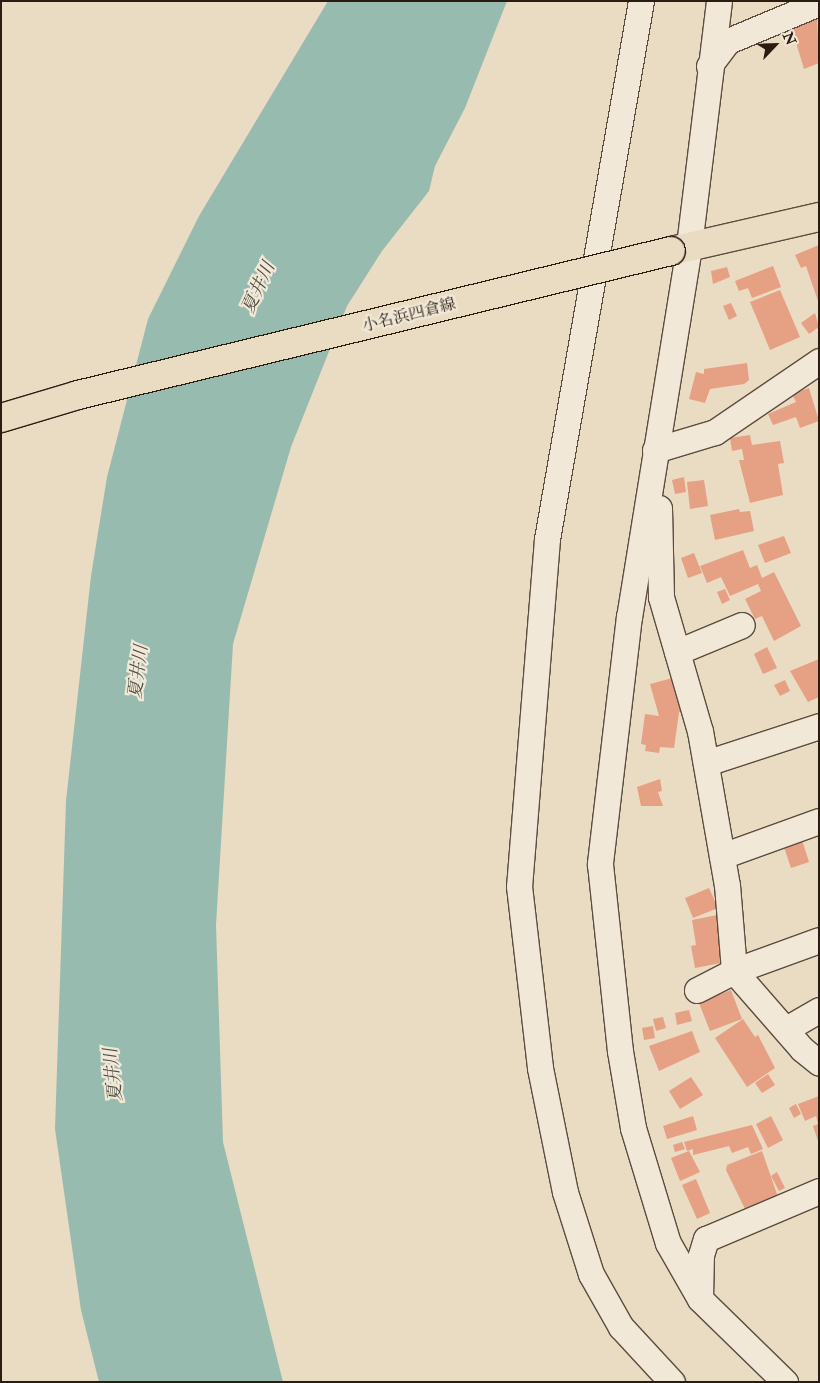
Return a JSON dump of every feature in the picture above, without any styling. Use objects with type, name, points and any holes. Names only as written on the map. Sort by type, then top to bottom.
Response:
[{"type":"main road","name":"小名浜四倉線","points":[[1,418],[78,395],[819,217]]},
{"type":"street","points":[[641,1],[547,539],[519,886],[540,1068],[565,1192],[591,1274],[621,1326],[672,1382]]},
{"type":"street","points":[[719,1],[680,249],[654,459],[629,616],[600,864],[619,1042],[634,1128],[668,1243],[700,1299],[784,1382]]},
{"type":"street","points":[[708,67],[728,41],[819,3]]},
{"type":"street","points":[[654,459],[715,432],[817,369]]},
{"type":"street","points":[[654,459],[660,482],[658,577],[706,764],[722,856],[734,970],[819,1063]]},
{"type":"street","points":[[677,652],[742,625]]},
{"type":"street","points":[[706,764],[819,726]]},
{"type":"street","points":[[722,856],[819,821]]},
{"type":"street","points":[[697,990],[734,970],[819,940]]},
{"type":"street","points":[[786,1029],[819,1010]]},
{"type":"street","points":[[700,1299],[701,1255],[706,1239],[819,1191]]},
{"type":"water","name":"夏井川","points":[[328,1],[507,1],[465,108],[435,166],[429,191],[382,251],[347,306],[291,447],[233,644],[216,925],[223,1142],[283,1382],[99,1382],[81,1310],[55,1129],[66,801],[91,576],[107,477],[148,319],[199,216]]},
{"type":"building","points":[[817,16],[819,63],[804,69],[791,26]]},
{"type":"building","points":[[819,245],[819,304],[806,266],[801,268],[795,255]]},
{"type":"building","points":[[773,266],[781,287],[752,298],[748,288],[739,291],[735,281]]},
{"type":"building","points":[[727,267],[730,277],[713,284],[711,271]]},
{"type":"building","points":[[780,290],[800,337],[770,350],[750,302]]},
{"type":"building","points":[[731,303],[737,316],[729,320],[723,306]]},
{"type":"building","points":[[815,313],[819,327],[809,334],[801,323]]},
{"type":"building","points":[[747,363],[749,380],[744,384],[710,389],[705,403],[689,399],[696,372],[704,374],[704,369]]},
{"type":"building","points":[[809,388],[819,421],[800,428],[796,417],[773,425],[768,414],[796,402],[792,394]]},
{"type":"building","points":[[750,435],[752,445],[780,441],[784,463],[778,464],[783,495],[750,503],[739,460],[744,460],[742,449],[732,451],[730,438]]},
{"type":"building","points":[[684,477],[686,492],[675,494],[672,480]]},
{"type":"building","points":[[704,480],[708,506],[690,509],[687,482]]},
{"type":"building","points":[[739,509],[740,512],[750,511],[754,531],[715,540],[710,515]]},
{"type":"building","points":[[784,536],[791,553],[765,563],[758,545]]},
{"type":"building","points":[[743,550],[750,568],[757,565],[762,578],[774,572],[801,626],[774,641],[762,616],[755,619],[745,599],[761,591],[758,584],[730,596],[721,577],[707,583],[700,566]]},
{"type":"building","points":[[694,553],[702,573],[688,578],[681,558]]},
{"type":"building","points":[[725,589],[730,600],[722,604],[717,592]]},
{"type":"building","points":[[767,647],[777,668],[763,674],[754,654]]},
{"type":"building","points":[[819,659],[819,697],[808,702],[790,671]]},
{"type":"building","points":[[680,676],[689,710],[679,712],[674,748],[660,747],[659,753],[645,751],[646,745],[641,744],[645,714],[659,716],[650,684]]},
{"type":"building","points":[[785,680],[790,691],[780,696],[774,685]]},
{"type":"building","points":[[660,779],[662,791],[658,792],[663,806],[641,806],[637,787]]},
{"type":"building","points":[[800,834],[809,862],[791,868],[782,841]]},
{"type":"building","points":[[709,888],[718,908],[693,918],[685,898]]},
{"type":"building","points":[[717,915],[726,962],[695,968],[691,946],[696,945],[692,920]]},
{"type":"building","points":[[731,990],[742,1019],[710,1031],[699,1003]]},
{"type":"building","points":[[689,1010],[692,1021],[677,1025],[675,1013]]},
{"type":"building","points":[[663,1017],[666,1028],[656,1031],[653,1019]]},
{"type":"building","points":[[743,1019],[755,1037],[758,1035],[775,1068],[747,1087],[715,1038]]},
{"type":"building","points":[[653,1026],[655,1038],[644,1040],[642,1028]]},
{"type":"building","points":[[692,1031],[700,1052],[659,1071],[649,1046]]},
{"type":"building","points":[[768,1074],[775,1085],[762,1093],[755,1083]]},
{"type":"building","points":[[691,1077],[703,1095],[680,1109],[669,1091]]},
{"type":"building","points":[[819,1096],[818,1141],[813,1126],[818,1124],[816,1116],[805,1121],[798,1104]]},
{"type":"building","points":[[796,1104],[801,1114],[794,1118],[789,1108]]},
{"type":"building","points":[[693,1116],[697,1130],[667,1139],[663,1126]]},
{"type":"building","points":[[771,1116],[783,1140],[768,1148],[756,1124]]},
{"type":"building","points":[[752,1125],[763,1149],[751,1154],[748,1147],[732,1153],[729,1146],[693,1155],[693,1149],[687,1151],[684,1142]]},
{"type":"building","points":[[682,1142],[685,1149],[675,1152],[673,1145]]},
{"type":"building","points":[[689,1151],[700,1172],[680,1181],[671,1158]]},
{"type":"building","points":[[762,1151],[778,1197],[746,1211],[726,1170],[727,1165]]},
{"type":"building","points":[[777,1172],[785,1188],[779,1191],[771,1176]]},
{"type":"building","points":[[696,1179],[710,1213],[697,1219],[682,1185]]}]
